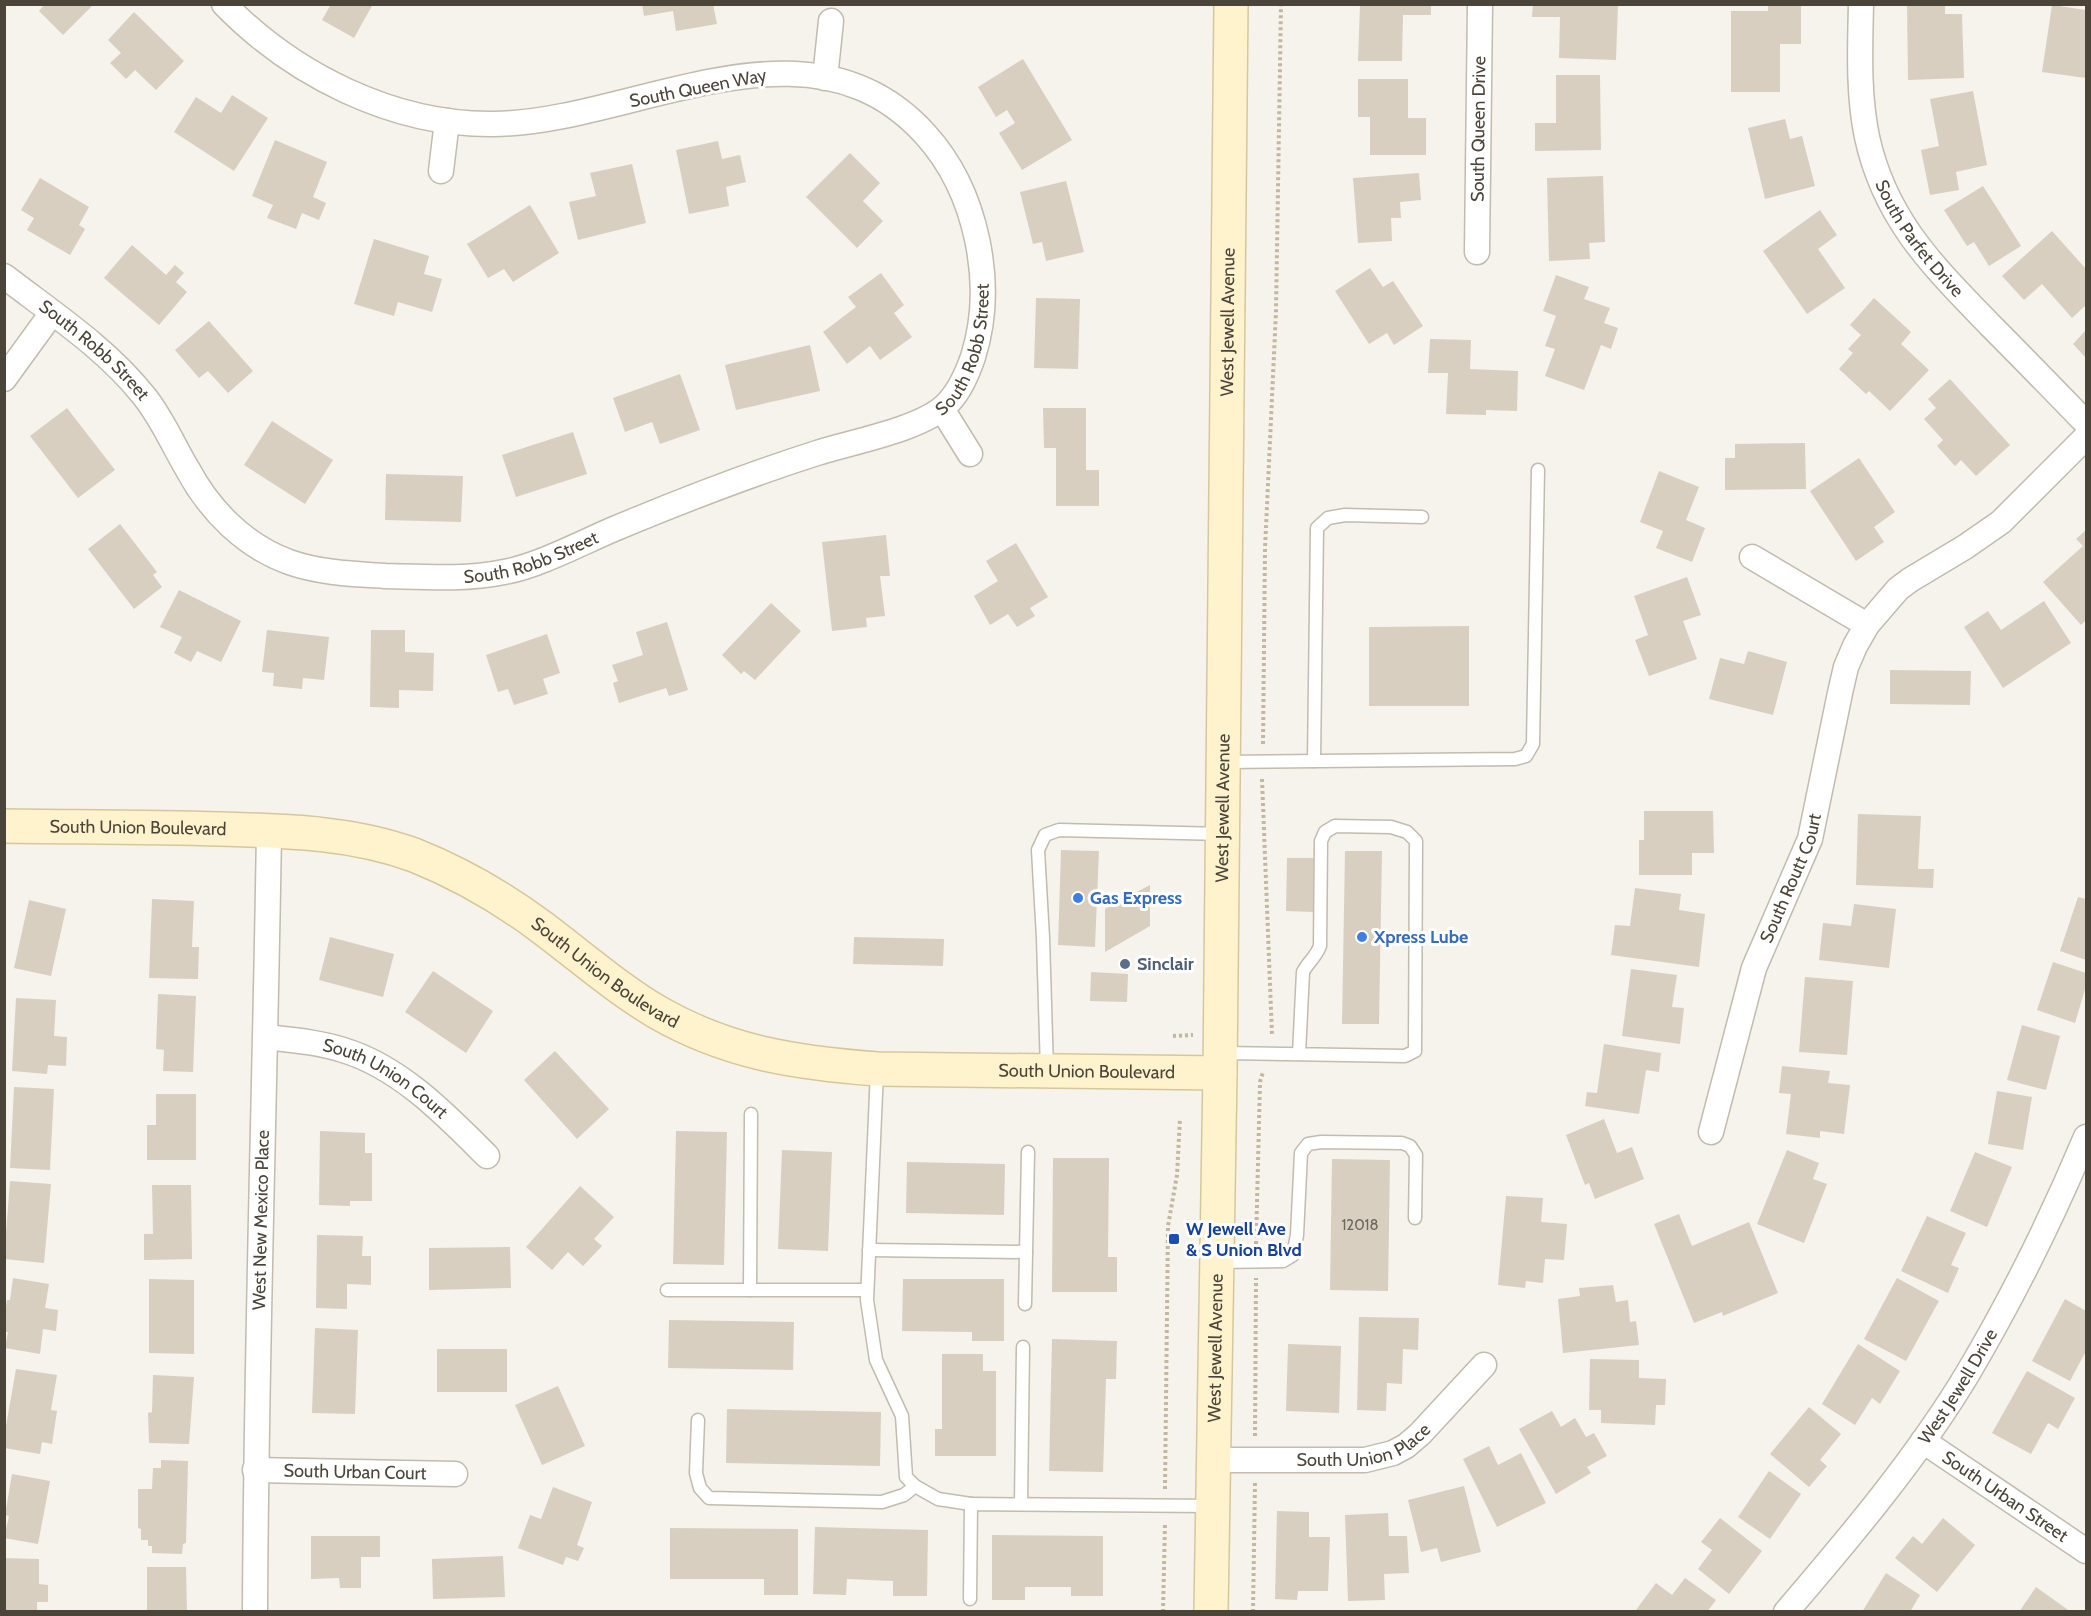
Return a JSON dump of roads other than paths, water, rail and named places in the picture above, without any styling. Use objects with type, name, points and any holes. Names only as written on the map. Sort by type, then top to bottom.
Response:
[{"type":"main road","name":"West Jewell Avenue","points":[[1211,1611],[1224,762],[1231,4]]},
{"type":"main road","name":"South Union Boulevard","points":[[4,826],[268,830],[350,837],[380,844],[449,870],[481,886],[515,908],[648,1005],[712,1038],[779,1058],[825,1065],[877,1069],[1047,1072],[1220,1063]]},
{"type":"street","name":"South Queen Way","points":[[224,4],[276,50],[319,79],[378,103],[447,121],[491,124],[527,122],[577,114],[741,75],[775,72],[825,78],[851,84],[877,96],[922,131],[939,152],[966,203]]},
{"type":"street","name":"South Queen Drive","points":[[1477,252],[1480,4]]},
{"type":"street","name":"South Parfet Drive","points":[[1861,4],[1860,79],[1867,137],[1883,188],[1897,216],[1915,244],[1941,274],[2086,423]]},
{"type":"street","points":[[825,78],[831,21]]},
{"type":"street","points":[[441,171],[447,121]]},
{"type":"street","name":"South Robb Street","points":[[4,276],[105,356],[144,396],[160,419],[190,476],[205,497],[241,536],[291,563],[347,574],[471,578],[510,572],[733,481],[896,430],[924,420],[942,409],[960,387],[967,372],[978,335],[981,311],[983,288],[980,260],[975,232],[966,203]]},
{"type":"street","points":[[4,379],[52,313]]},
{"type":"street","points":[[942,409],[970,454]]},
{"type":"street","name":"South Routt Court","points":[[1711,1132],[1754,969],[1810,839],[1846,667],[1855,646],[1867,625],[1898,589],[2001,522],[2086,437]]},
{"type":"street","points":[[1752,557],[1867,625]]},
{"type":"street","name":"West New Mexico Place","points":[[255,1611],[255,1470],[266,1038],[268,830]]},
{"type":"street","name":"South Union Court","points":[[266,1038],[325,1045],[361,1056],[402,1080],[454,1122],[487,1156]]},
{"type":"street","name":"West Jewell Drive","points":[[1786,1611],[1835,1555],[1923,1441],[1967,1374],[2062,1196],[2086,1137]]},
{"type":"street","name":"South Union Place","points":[[1213,1460],[1365,1460],[1393,1453],[1420,1434],[1484,1365]]},
{"type":"street","name":"South Urban Street","points":[[1923,1441],[2086,1551]]},
{"type":"street","name":"South Urban Court","points":[[255,1470],[455,1474]]},
{"type":"lane","points":[[1224,762],[1515,759],[1526,756],[1533,744],[1538,470]]},
{"type":"lane","points":[[1314,761],[1317,528],[1328,518],[1345,515],[1422,517]]},
{"type":"lane","points":[[1220,1063],[1299,1054],[1405,1056],[1415,1051],[1416,841],[1407,831],[1391,827],[1335,826],[1325,832],[1321,841],[1320,946],[1316,957],[1307,964],[1303,972],[1299,1054]]},
{"type":"lane","points":[[1047,1072],[1038,850],[1045,835],[1059,830],[1223,834]]},
{"type":"lane","points":[[877,1069],[867,1290],[876,1360],[902,1416],[906,1477],[915,1486],[938,1499],[971,1504],[1213,1506]]},
{"type":"lane","points":[[750,1290],[751,1114]]},
{"type":"lane","points":[[1216,1262],[1283,1261],[1293,1255],[1297,1235],[1301,1153],[1308,1144],[1321,1142],[1402,1143],[1410,1146],[1416,1155],[1415,1218]]},
{"type":"lane","points":[[1025,1305],[1028,1152]]},
{"type":"lane","points":[[868,1250],[1026,1252]]},
{"type":"lane","points":[[667,1290],[867,1290]]},
{"type":"lane","points":[[1021,1504],[1023,1347]]},
{"type":"lane","points":[[698,1420],[696,1473],[700,1488],[709,1498],[882,1502],[904,1495],[915,1486]]},
{"type":"lane","points":[[970,1599],[971,1504]]},
{"type":"place","name":"Gas Express","points":[[1078,898]]},
{"type":"place","name":"Xpress Lube","points":[[1362,937]]},
{"type":"place","name":"Sinclair","points":[[1125,964]]},
{"type":"place","name":"W Jewell Ave & S Union Blvd","points":[[1174,1239]]}]
